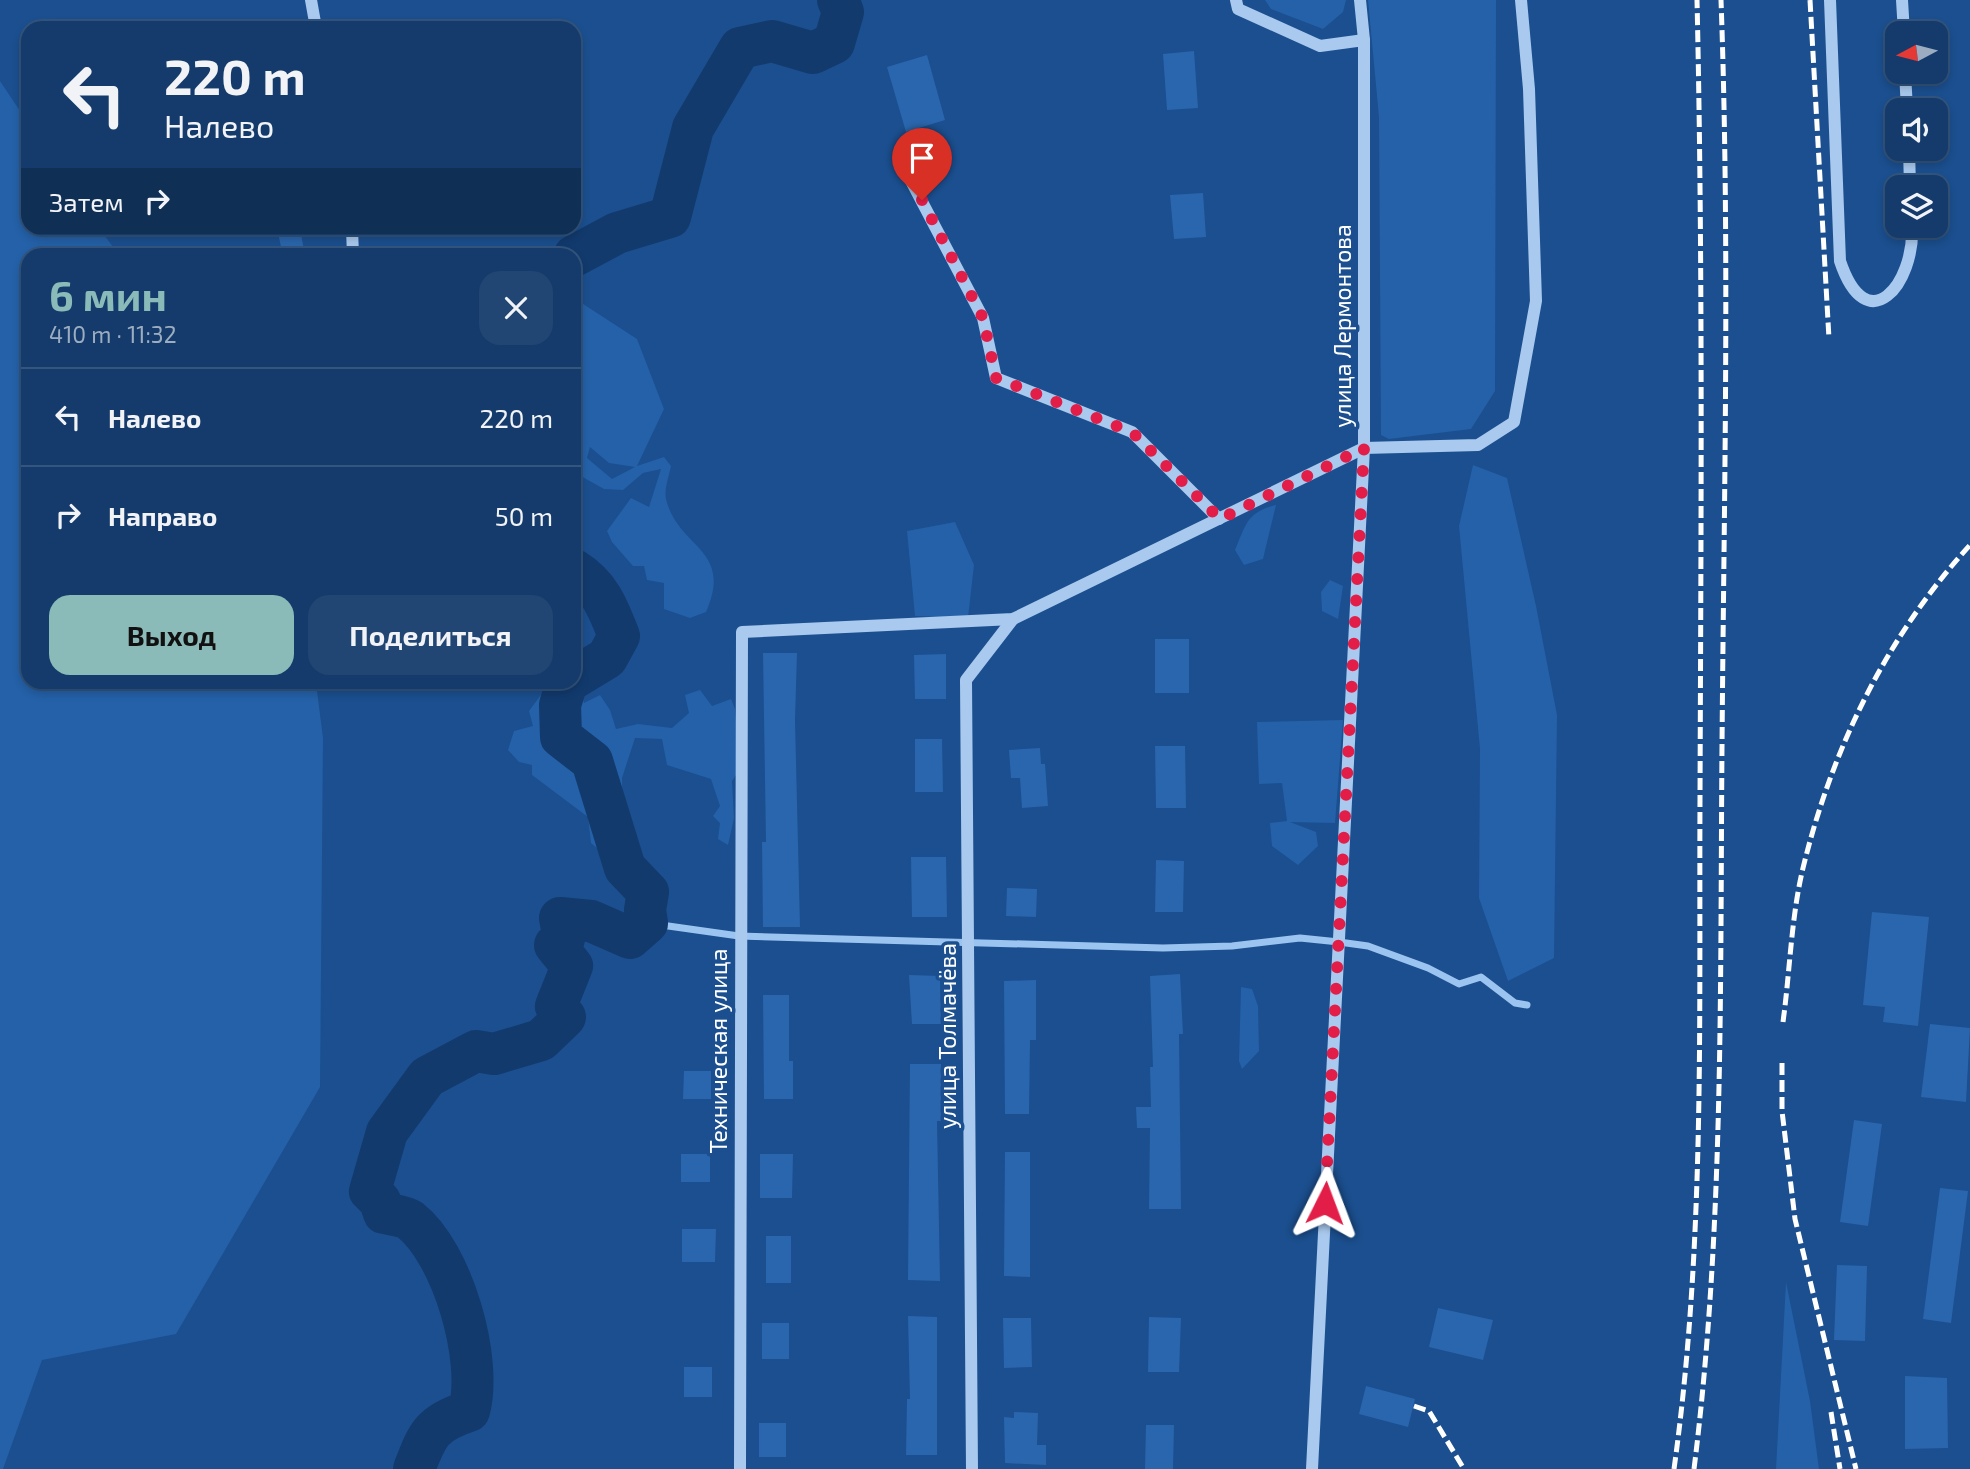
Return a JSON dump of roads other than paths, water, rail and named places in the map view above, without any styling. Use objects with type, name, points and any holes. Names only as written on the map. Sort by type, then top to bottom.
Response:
[{"type":"street","points":[[311,0],[315,21]]},
{"type":"street","points":[[1236,0],[1238,9],[1320,46],[1364,40]]},
{"type":"street","name":"улица Лермонтова","points":[[1312,1469],[1364,448],[1364,40],[1360,0]]},
{"type":"street","points":[[1013,619],[1364,448],[1478,444],[1514,422],[1536,301],[1529,89],[1521,0]]},
{"type":"street","points":[[1830,0],[1840,261],[1847,283],[1861,297],[1878,300],[1888,296],[1902,280],[1911,258],[1912,238]]},
{"type":"street","points":[[1902,0],[1903,21]]},
{"type":"street","points":[[909,177],[983,318],[996,378],[1132,432],[1220,519]]},
{"type":"street","name":"Техническая улица","points":[[740,1469],[742,632],[1013,619]]},
{"type":"street","name":"улица Толмачёва","points":[[972,1469],[966,681],[1013,619]]},
{"type":"waterway","points":[[581,252],[617,233],[670,217],[693,128],[740,48],[772,41],[813,53],[834,43],[843,12],[838,0]]},
{"type":"waterway","points":[[581,575],[597,591],[607,607],[619,636],[607,658],[581,674]]},
{"type":"waterway","points":[[414,1469],[433,1431],[446,1420],[469,1411],[472,1364],[461,1309],[439,1257],[410,1220],[384,1213],[380,1201],[370,1191],[387,1132],[427,1077],[476,1051],[494,1054],[541,1040],[565,1017],[556,1006],[572,966],[555,945],[564,939],[560,918],[591,921],[630,938],[647,923],[645,910],[648,892],[625,868],[592,761],[561,737],[560,705],[565,689]]},
{"type":"waterway","points":[[647,923],[739,936],[1163,948],[1232,946],[1300,938],[1368,946],[1428,968],[1459,984],[1481,977],[1515,1003],[1527,1005]]},
{"type":"railway","points":[[1674,1469],[1691,1302],[1698,1134],[1701,399],[1697,0]]},
{"type":"railway","points":[[1694,1469],[1711,1289],[1720,1017],[1726,280],[1721,0]]},
{"type":"railway","points":[[1810,0],[1829,339]]},
{"type":"railway","points":[[1783,1022],[1793,925],[1803,868],[1815,824],[1846,738],[1888,656],[1940,580],[1970,545]]},
{"type":"railway","points":[[1782,1063],[1782,1111],[1795,1219],[1856,1469]]},
{"type":"railway","points":[[1414,1406],[1429,1411],[1464,1469]]},
{"type":"railway","points":[[1831,1412],[1840,1469]]}]
